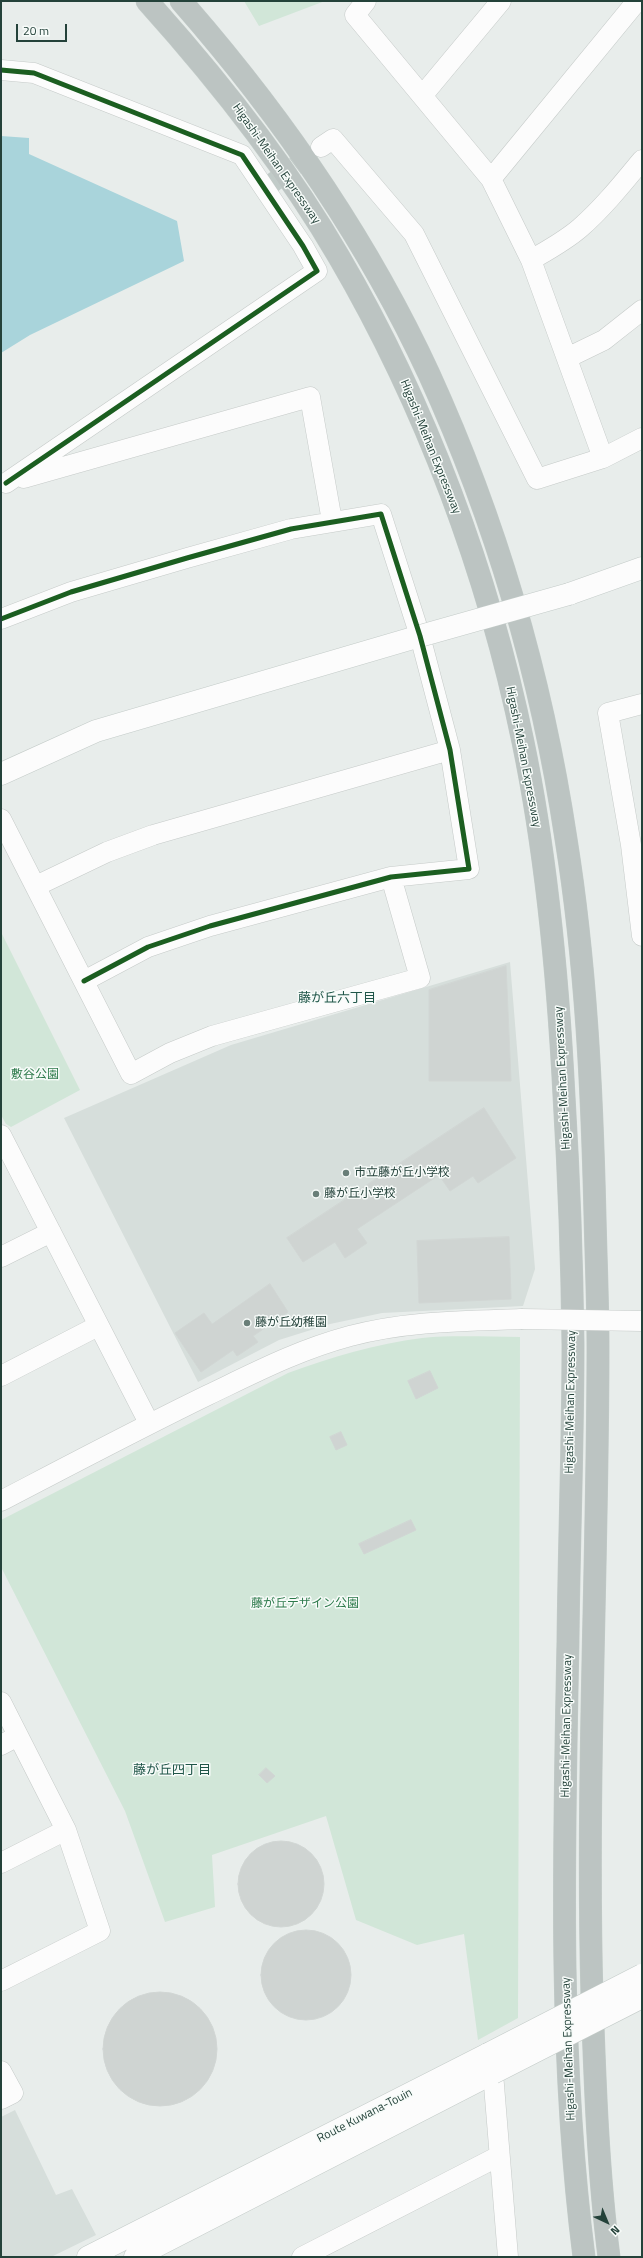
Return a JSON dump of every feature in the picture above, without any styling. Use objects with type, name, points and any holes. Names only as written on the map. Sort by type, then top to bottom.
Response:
[{"type":"highway","name":"Higashi-Meihan Expressway","points":[[147,1],[205,66],[242,114],[295,189],[338,256],[374,321],[435,452],[471,550],[501,652],[523,743],[540,842],[554,953],[568,1160],[573,1345],[564,1903],[569,2087],[584,2257]]},
{"type":"highway","name":"Higashi-Meihan Expressway","points":[[181,1],[262,98],[321,181],[360,244],[428,371],[459,444],[494,540],[525,644],[549,745],[567,839],[580,949],[589,1049],[594,1169],[598,1343],[590,1898],[595,2083],[609,2257]]},
{"type":"main road","points":[[1,774],[96,731],[569,594],[642,568]]},
{"type":"main road","name":"Route Kuwana-Touin","points":[[134,2257],[491,2063],[642,1974]]},
{"type":"main road","name":"Route Kuwana-Touin","points":[[88,2257],[491,2063],[641,1997]]},
{"type":"street","points":[[366,1],[355,15],[491,178],[531,260],[603,458]]},
{"type":"street","points":[[422,96],[501,1]]},
{"type":"street","points":[[491,178],[637,1]]},
{"type":"street","points":[[1,70],[34,73],[242,156],[268,186],[317,271],[4,484]]},
{"type":"street","points":[[321,147],[333,139],[414,234],[536,479],[603,458],[642,438]]},
{"type":"street","points":[[531,260],[561,243],[580,228],[600,209],[642,160]]},
{"type":"street","points":[[567,358],[604,340],[642,310]]},
{"type":"street","points":[[4,484],[310,397],[332,521]]},
{"type":"street","points":[[1,619],[71,592],[276,533],[332,521],[381,514],[420,636],[450,750],[469,869],[390,877],[210,926],[148,947],[84,981]]},
{"type":"street","points":[[642,704],[608,713],[637,841],[642,936]]},
{"type":"street","points":[[36,886],[107,852],[153,835],[450,750]]},
{"type":"street","points":[[1,819],[131,1074],[170,1053],[212,1036],[420,978],[390,877]]},
{"type":"street","points":[[2,1138],[149,1423]]},
{"type":"street","points":[[1,1257],[51,1232]]},
{"type":"street","points":[[1,1501],[149,1423],[288,1356],[351,1336],[435,1322],[521,1320],[642,1321]]},
{"type":"street","points":[[1,1376],[98,1326]]},
{"type":"street","points":[[1,1702],[66,1830],[100,1931],[1,1981]]},
{"type":"street","points":[[1,1745],[18,1736]]},
{"type":"street","points":[[1,1863],[66,1830]]},
{"type":"street","points":[[491,2063],[508,2257]]},
{"type":"street","points":[[1,2071],[12,2094],[1,2099]]},
{"type":"street","points":[[302,2257],[499,2156]]},
{"type":"shaded area","name":"藤が丘小学校","points":[[510,962],[535,1269],[523,1306],[382,1313],[330,1324],[279,1340],[198,1382],[64,1118],[231,1045]]},
{"type":"shaded area","points":[[15,2110],[56,2195],[72,2189],[96,2235],[51,2257],[1,2257],[1,2117]]},
{"type":"green space","points":[[244,1],[325,1],[259,26]]},
{"type":"green space","name":"敷谷公園","points":[[1,932],[80,1090],[11,1127],[6,1124],[1,1115]]},
{"type":"green space","name":"藤が丘デザイン公園","points":[[459,1336],[520,1337],[518,2018],[478,2040],[464,1934],[417,1945],[356,1920],[326,1816],[212,1855],[215,1907],[165,1922],[125,1811],[1,1567],[1,1520],[288,1373],[304,1367],[371,1347],[422,1338]]},
{"type":"water","points":[[1,136],[29,138],[29,154],[177,221],[184,261],[30,335],[1,353]]},
{"type":"building","points":[[506,966],[511,1081],[429,1081],[429,990]]},
{"type":"building","points":[[484,1108],[516,1158],[478,1183],[473,1176],[450,1191],[439,1175],[357,1229],[367,1243],[345,1258],[335,1242],[303,1262],[287,1238]]},
{"type":"building","points":[[509,1237],[511,1299],[419,1303],[417,1241]]},
{"type":"building","points":[[270,1284],[288,1312],[253,1336],[258,1342],[237,1356],[233,1350],[201,1372],[175,1333],[204,1313],[212,1324]]},
{"type":"building","points":[[430,1371],[438,1388],[416,1399],[408,1381]]},
{"type":"building","points":[[341,1432],[347,1445],[336,1450],[330,1437]]},
{"type":"building","points":[[411,1520],[416,1530],[364,1554],[359,1544]]},
{"type":"building","points":[[266,1768],[275,1776],[267,1783],[259,1775]]},
{"type":"building","points":[[281,1841],[297,1844],[305,1848],[317,1860],[321,1868],[324,1884],[321,1900],[317,1908],[305,1920],[297,1924],[281,1927],[265,1924],[257,1920],[245,1908],[241,1900],[238,1884],[241,1868],[245,1860],[257,1848],[265,1844]]},
{"type":"building","points":[[306,1930],[323,1934],[338,1943],[347,1958],[351,1975],[347,1992],[338,2007],[323,2016],[306,2020],[289,2016],[274,2007],[265,1992],[261,1975],[265,1958],[274,1943],[289,1934]]},
{"type":"building","points":[[160,1992],[182,1996],[200,2009],[213,2027],[217,2049],[213,2071],[200,2089],[182,2102],[160,2106],[138,2102],[120,2089],[107,2071],[103,2049],[107,2027],[120,2009],[138,1996]]},
{"type":"tunnel","points":[[271,184],[318,149]]},
{"type":"cycle path","points":[[1,70],[34,73],[242,155],[303,246],[317,271],[6,483]]},
{"type":"cycle path","points":[[1,619],[71,592],[291,529],[381,514],[420,636],[450,750],[469,869],[391,877],[210,926],[148,947],[84,981]]},
{"type":"place","name":"市立藤が丘小学校","points":[[346,1173]]},
{"type":"place","name":"藤が丘小学校","points":[[316,1194]]},
{"type":"place","name":"藤が丘幼稚園","points":[[247,1323]]},
{"type":"district","name":"藤が丘六丁目","points":[[337,999]]},
{"type":"district","name":"藤が丘四丁目","points":[[172,1771]]}]
